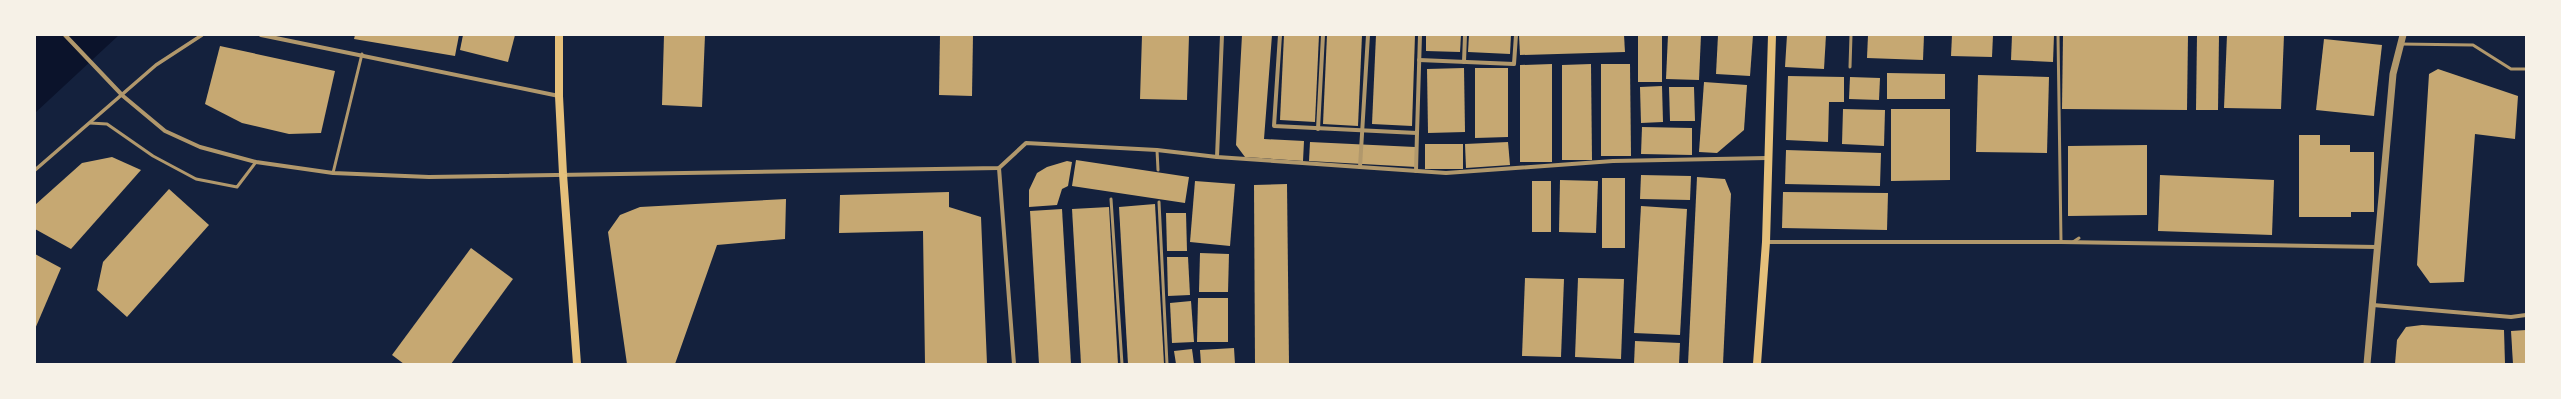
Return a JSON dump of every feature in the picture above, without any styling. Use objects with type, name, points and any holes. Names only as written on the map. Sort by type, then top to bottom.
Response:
[{"type":"main road","points":[[559,35],[559,96],[563,174],[577,364]]},
{"type":"main road","points":[[1756,364],[1766,242],[1767,158],[1772,35]]},
{"type":"street","points":[[65,35],[131,103],[165,131],[181,139],[216,152],[256,162],[333,172],[429,177],[999,168],[1026,143],[1157,150],[1217,157],[1446,173],[1613,161],[1767,158]]},
{"type":"street","points":[[35,170],[156,65],[202,35]]},
{"type":"street","points":[[261,35],[362,54],[559,96]]},
{"type":"street","points":[[1217,157],[1222,35]]},
{"type":"street","points":[[1280,35],[1274,126],[1417,133]]},
{"type":"street","points":[[1318,129],[1323,35]]},
{"type":"street","points":[[1360,167],[1364,131],[1368,35]]},
{"type":"street","points":[[1416,171],[1420,35]]},
{"type":"street","points":[[1464,62],[1465,35]]},
{"type":"street","points":[[1419,60],[1514,64],[1516,35]]},
{"type":"street","points":[[2367,364],[2374,306],[2377,247],[2393,74],[2402,35]]},
{"type":"street","points":[[999,168],[1014,364]]},
{"type":"street","points":[[1766,242],[2073,242],[2377,247]]},
{"type":"street","points":[[2374,306],[2511,316],[2526,315]]},
{"type":"lane","points":[[1850,67],[1851,35]]},
{"type":"lane","points":[[2058,35],[2061,242]]},
{"type":"lane","points":[[2400,44],[2473,45],[2511,69],[2526,69]]},
{"type":"lane","points":[[333,172],[362,54]]},
{"type":"lane","points":[[90,123],[107,124],[153,156],[196,179],[237,187],[256,162]]},
{"type":"lane","points":[[1157,150],[1158,170]]},
{"type":"lane","points":[[1111,199],[1122,364]]},
{"type":"lane","points":[[1159,202],[1167,364]]},
{"type":"lane","points":[[2073,242],[2079,238]]},
{"type":"lane","points":[[2139,239],[2144,243]]},
{"type":"water","points":[[35,35],[119,35],[35,113]]},
{"type":"building","points":[[355,35],[459,35],[455,56],[354,39]]},
{"type":"building","points":[[463,35],[515,35],[508,62],[460,50]]},
{"type":"building","points":[[664,35],[705,35],[702,107],[662,105]]},
{"type":"building","points":[[940,35],[973,35],[972,96],[939,95]]},
{"type":"building","points":[[1142,35],[1189,35],[1187,100],[1140,99]]},
{"type":"building","points":[[1242,35],[1272,35],[1264,139],[1304,141],[1303,161],[1245,157],[1236,145]]},
{"type":"building","points":[[1284,35],[1319,35],[1315,122],[1280,120]]},
{"type":"building","points":[[1327,35],[1362,35],[1358,126],[1323,124]]},
{"type":"building","points":[[1376,35],[1415,35],[1412,126],[1372,124]]},
{"type":"building","points":[[1426,35],[1461,35],[1460,52],[1426,51]]},
{"type":"building","points":[[1469,35],[1511,35],[1510,54],[1468,52]]},
{"type":"building","points":[[1519,35],[1624,35],[1625,52],[1520,55]]},
{"type":"building","points":[[1638,35],[1662,35],[1662,82],[1638,82]]},
{"type":"building","points":[[1668,35],[1701,35],[1699,80],[1666,79]]},
{"type":"building","points":[[1718,35],[1753,35],[1750,76],[1716,74]]},
{"type":"building","points":[[1787,35],[1826,35],[1824,69],[1785,67]]},
{"type":"building","points":[[1868,35],[1924,35],[1923,60],[1867,58]]},
{"type":"building","points":[[1952,35],[1993,35],[1992,57],[1951,56]]},
{"type":"building","points":[[2012,35],[2054,35],[2053,62],[2011,60]]},
{"type":"building","points":[[2063,35],[2188,35],[2187,110],[2062,109]]},
{"type":"building","points":[[2197,35],[2219,35],[2218,110],[2196,110]]},
{"type":"building","points":[[2227,35],[2284,35],[2281,109],[2224,108]]},
{"type":"building","points":[[2324,39],[2382,45],[2374,116],[2316,110]]},
{"type":"building","points":[[220,46],[335,71],[321,133],[289,134],[242,123],[205,104]]},
{"type":"building","points":[[1552,64],[1552,162],[1520,162],[1520,65]]},
{"type":"building","points":[[1591,64],[1592,160],[1562,160],[1562,65]]},
{"type":"building","points":[[1601,64],[1630,64],[1631,156],[1601,156]]},
{"type":"building","points":[[1464,68],[1465,132],[1428,133],[1427,69]]},
{"type":"building","points":[[1475,68],[1508,68],[1508,137],[1475,138]]},
{"type":"building","points":[[2438,69],[2518,96],[2515,139],[2475,134],[2464,282],[2430,283],[2417,265],[2429,74]]},
{"type":"building","points":[[1887,73],[1945,74],[1945,99],[1887,99]]},
{"type":"building","points":[[1978,75],[2049,77],[2047,153],[1976,152]]},
{"type":"building","points":[[1788,76],[1844,77],[1844,102],[1829,102],[1828,142],[1786,140]]},
{"type":"building","points":[[1850,77],[1880,78],[1879,100],[1849,99]]},
{"type":"building","points":[[1704,82],[1747,85],[1744,130],[1717,153],[1699,152]]},
{"type":"building","points":[[1662,86],[1663,122],[1641,123],[1640,87]]},
{"type":"building","points":[[1669,87],[1694,87],[1695,121],[1670,121]]},
{"type":"building","points":[[1843,109],[1885,110],[1884,146],[1842,144]]},
{"type":"building","points":[[1891,109],[1950,109],[1950,180],[1891,181]]},
{"type":"building","points":[[1642,127],[1692,128],[1692,155],[1641,154]]},
{"type":"building","points":[[2299,135],[2320,135],[2320,145],[2350,145],[2350,152],[2374,152],[2374,212],[2351,212],[2351,217],[2299,217]]},
{"type":"building","points":[[1310,142],[1415,147],[1416,167],[1309,161]]},
{"type":"building","points":[[1508,142],[1510,165],[1466,168],[1465,144]]},
{"type":"building","points":[[1425,144],[1463,144],[1463,169],[1425,169]]},
{"type":"building","points":[[2147,145],[2147,215],[2068,216],[2068,146]]},
{"type":"building","points":[[1786,150],[1881,153],[1880,186],[1785,184]]},
{"type":"building","points":[[112,157],[141,170],[71,249],[35,229],[35,205],[82,163]]},
{"type":"building","points":[[1076,160],[1189,177],[1185,203],[1072,186]]},
{"type":"building","points":[[1067,161],[1072,162],[1068,186],[1062,189],[1057,205],[1029,207],[1029,190],[1037,173],[1047,167]]},
{"type":"building","points":[[1641,175],[1691,176],[1690,200],[1640,199]]},
{"type":"building","points":[[2160,175],[2274,180],[2272,235],[2158,231]]},
{"type":"building","points":[[1697,177],[1725,179],[1731,194],[1723,364],[1688,364]]},
{"type":"building","points":[[1602,178],[1625,178],[1625,248],[1602,248]]},
{"type":"building","points":[[1560,180],[1598,181],[1596,233],[1559,232]]},
{"type":"building","points":[[1195,181],[1235,184],[1230,246],[1190,242]]},
{"type":"building","points":[[1532,181],[1551,181],[1551,232],[1532,232]]},
{"type":"building","points":[[1287,184],[1289,364],[1255,364],[1254,185]]},
{"type":"building","points":[[169,189],[209,225],[127,317],[97,290],[103,262]]},
{"type":"building","points":[[949,192],[949,207],[981,217],[987,364],[925,364],[923,231],[839,233],[840,195]]},
{"type":"building","points":[[1783,192],[1888,193],[1887,230],[1782,228]]},
{"type":"building","points":[[786,199],[785,239],[717,245],[675,364],[627,364],[608,232],[620,215],[640,207]]},
{"type":"building","points":[[1155,204],[1164,364],[1128,364],[1119,207]]},
{"type":"building","points":[[1641,206],[1687,209],[1680,335],[1634,333]]},
{"type":"building","points":[[1109,207],[1118,364],[1081,364],[1072,209]]},
{"type":"building","points":[[1062,209],[1071,364],[1039,364],[1030,211]]},
{"type":"building","points":[[1166,213],[1186,213],[1187,251],[1167,251]]},
{"type":"building","points":[[471,248],[513,279],[451,364],[404,364],[392,355]]},
{"type":"building","points":[[1200,253],[1229,254],[1228,292],[1199,292]]},
{"type":"building","points":[[35,254],[61,268],[35,329]]},
{"type":"building","points":[[1167,257],[1188,257],[1190,295],[1168,296]]},
{"type":"building","points":[[1525,278],[1564,279],[1561,357],[1522,356]]},
{"type":"building","points":[[1578,278],[1624,279],[1621,359],[1575,357]]},
{"type":"building","points":[[1198,298],[1228,298],[1228,342],[1197,342]]},
{"type":"building","points":[[1191,301],[1194,342],[1172,343],[1170,303]]},
{"type":"building","points":[[2422,325],[2504,330],[2505,364],[2395,364],[2397,340],[2406,327]]},
{"type":"building","points":[[2526,330],[2526,364],[2513,364],[2511,331]]},
{"type":"building","points":[[1635,341],[1680,343],[1679,364],[1634,364]]},
{"type":"building","points":[[1234,348],[1235,364],[1201,364],[1200,350]]},
{"type":"building","points":[[1192,349],[1194,364],[1176,364],[1174,351]]}]
